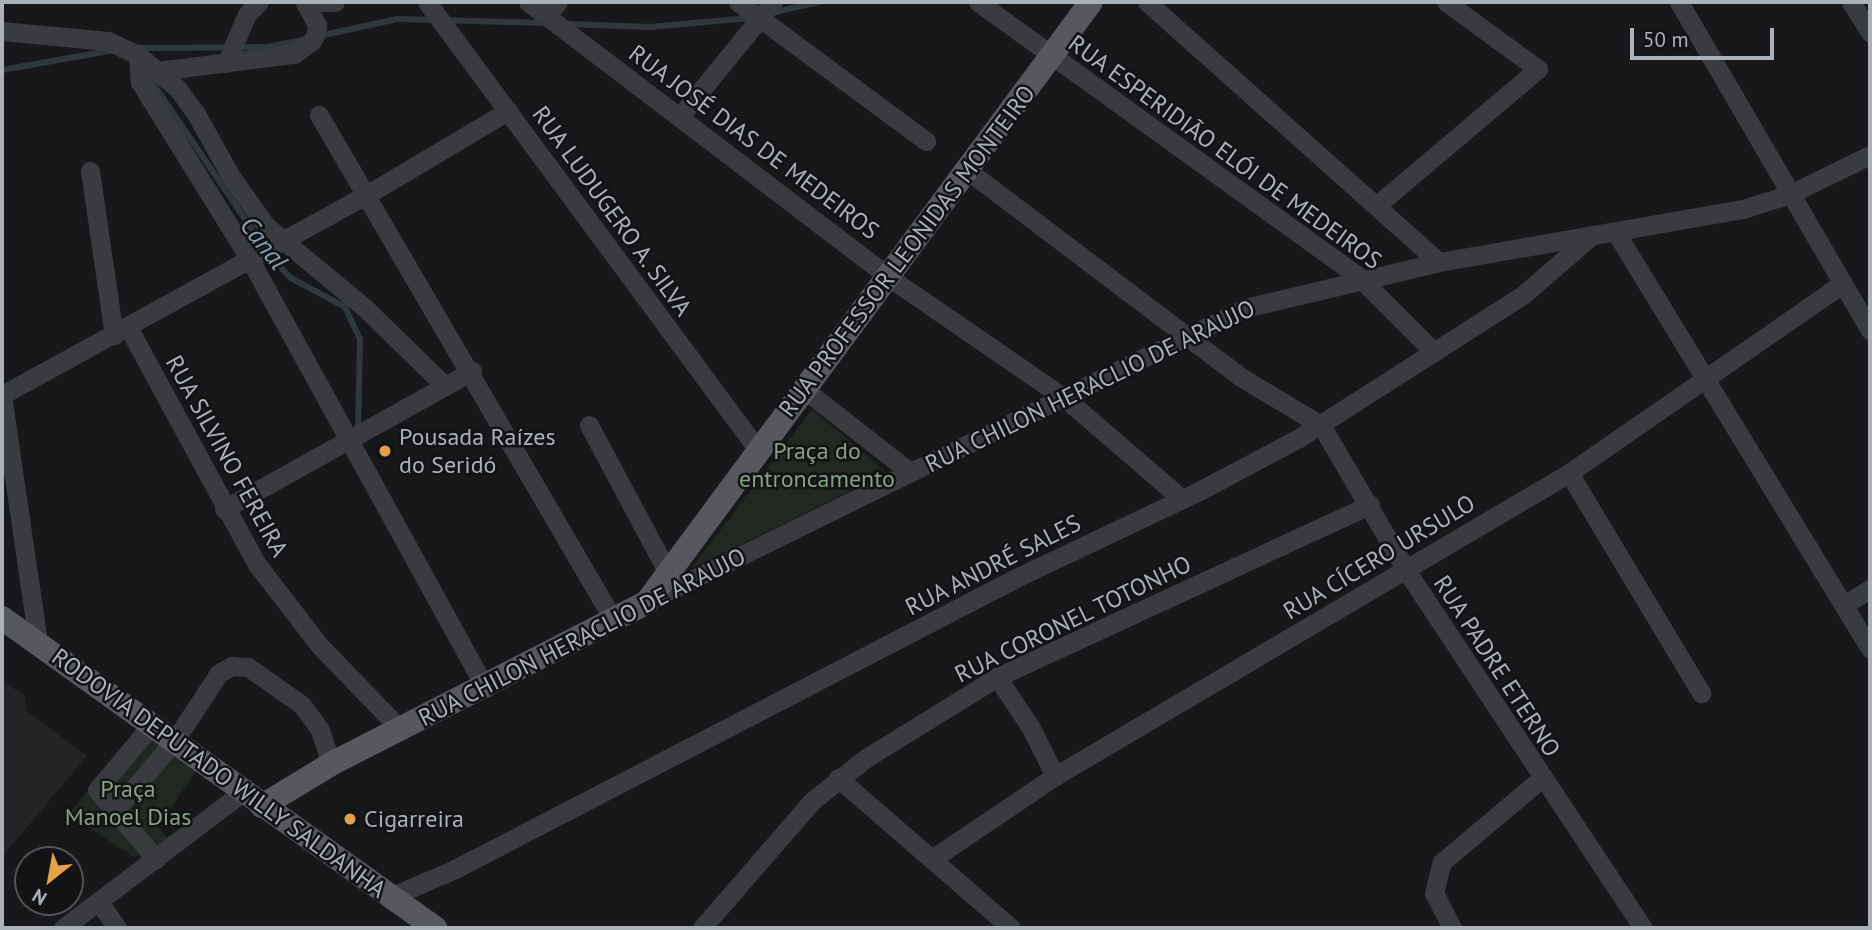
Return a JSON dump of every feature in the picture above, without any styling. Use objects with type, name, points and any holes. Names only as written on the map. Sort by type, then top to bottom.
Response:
[{"type":"main road","name":"RUA PROFESSOR LEONIDAS MONTEIRO","points":[[647,602],[758,450],[890,278],[1091,2]]},
{"type":"main road","name":"RUA CHILON HERACLIO DE ARAUJO","points":[[252,799],[401,730],[647,602]]},
{"type":"main road","name":"RODOVIA DEPUTADO WILLY SALDANHA","points":[[2,618],[153,723],[252,799],[435,928]]},
{"type":"street","points":[[226,63],[242,23],[258,2]]},
{"type":"street","points":[[158,71],[294,54],[312,41],[316,33],[317,25],[305,2],[335,2]]},
{"type":"street","name":"RUA LUDUGERO A. SILVA","points":[[426,2],[758,450]]},
{"type":"street","name":"RUA JOSÉ DIAS DE MEDEIROS","points":[[528,2],[552,9],[680,116],[890,278],[1066,399],[1182,499]]},
{"type":"street","points":[[738,2],[926,141]]},
{"type":"street","points":[[680,116],[773,2]]},
{"type":"street","name":"RUA ESPERIDIÃO ELÓI DE MEDEIROS","points":[[978,2],[1360,278],[1434,352]]},
{"type":"street","points":[[1147,2],[1439,262]]},
{"type":"street","points":[[1377,205],[1538,69],[1446,2]]},
{"type":"street","points":[[1679,2],[1870,330]]},
{"type":"street","points":[[1851,2],[1870,33]]},
{"type":"street","points":[[2,30],[108,41],[138,55],[158,71],[195,112],[249,205],[280,241],[364,307],[444,385]]},
{"type":"street","points":[[138,55],[140,82],[249,258],[485,688]]},
{"type":"street","points":[[38,642],[2,395],[368,194],[508,111]]},
{"type":"street","points":[[319,115],[472,371],[614,621]]},
{"type":"street","points":[[1870,156],[1790,194],[1688,221],[1615,231],[1870,648]]},
{"type":"street","points":[[967,170],[1239,376],[1321,425]]},
{"type":"street","name":"RUA SILVINO FEREIRA","points":[[90,171],[121,331],[224,509],[286,605],[401,730]]},
{"type":"street","name":"RUA CHILON HERACLIO DE ARAUJO","points":[[647,602],[909,472],[1066,399],[1186,335],[1245,308],[1360,278],[1615,231]]},
{"type":"street","name":"RUA ANDRÉ SALES","points":[[390,897],[692,749],[1016,578],[1182,499],[1321,425],[1524,294],[1592,235]]},
{"type":"street","name":"RUA CÍCERO URSULO","points":[[932,859],[1055,776],[1569,473],[1843,283]]},
{"type":"street","points":[[224,509],[472,371]]},
{"type":"street","points":[[805,390],[909,472]]},
{"type":"street","points":[[589,425],[668,573]]},
{"type":"street","name":"RUA PADRE ETERNO","points":[[1321,425],[1406,570],[1541,779],[1643,928]]},
{"type":"street","points":[[1569,473],[1701,693]]},
{"type":"street","name":"RUA CORONEL TOTONHO","points":[[702,928],[812,801],[838,778],[997,677],[1370,506]]},
{"type":"street","points":[[1844,606],[1870,589]]},
{"type":"street","points":[[113,813],[175,740],[219,673],[232,666],[248,667],[302,705],[320,730],[331,764]]},
{"type":"street","points":[[997,677],[1031,728],[1055,776]]},
{"type":"street","points":[[153,723],[97,787],[113,813],[156,859]]},
{"type":"street","points":[[838,778],[1011,928]]},
{"type":"street","points":[[1452,928],[1434,893],[1442,862],[1541,779]]},
{"type":"street","points":[[63,928],[156,859],[252,799]]},
{"type":"street","points":[[99,902],[117,928]]},
{"type":"shaded area","points":[[2,682],[25,695],[26,710],[87,756],[2,857]]},
{"type":"green space","name":"Praça do entroncamento","points":[[812,409],[887,473],[691,569]]},
{"type":"green space","name":"Praça Manoel Dias","points":[[141,728],[200,766],[158,826],[169,841],[134,857],[68,814]]},
{"type":"waterway","points":[[771,13],[819,2]]},
{"type":"waterway","points":[[566,24],[650,27],[750,18]]},
{"type":"waterway","points":[[319,36],[397,19],[548,23]]},
{"type":"waterway","points":[[135,48],[267,47],[302,40]]},
{"type":"waterway","name":"Canal","points":[[2,70],[114,50]]},
{"type":"waterway","name":"Canal","points":[[146,73],[272,259],[291,278],[345,307],[360,339],[358,431]]},
{"type":"place","name":"Pousada Raízes do Seridó","points":[[385,451]]},
{"type":"place","name":"Cigarreira","points":[[350,819]]}]
